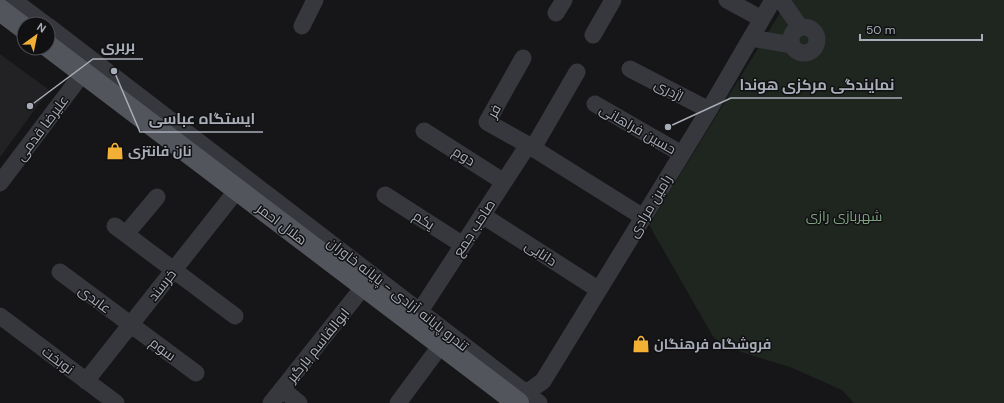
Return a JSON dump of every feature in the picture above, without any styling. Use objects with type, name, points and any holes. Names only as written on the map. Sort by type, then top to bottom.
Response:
[{"type":"main road","name":"هلال احمر","points":[[56,52],[441,345],[523,401]]},
{"type":"street","points":[[302,26],[315,0]]},
{"type":"street","points":[[593,35],[613,0]]},
{"type":"street","points":[[727,0],[762,19]]},
{"type":"street","name":"رامین مرادی","points":[[523,401],[543,381],[709,110],[773,0]]},
{"type":"street","points":[[781,0],[800,27]]},
{"type":"street","points":[[13,9],[28,16]]},
{"type":"street","points":[[751,38],[792,46],[799,52],[804,53],[809,52],[816,46],[818,42],[815,32],[806,27],[800,27],[795,30],[792,34],[792,46]]},
{"type":"street","name":"تندرو پایانه آزادی - پایانه خاوران","points":[[56,32],[420,311],[523,401]]},
{"type":"street","name":"فر","points":[[523,58],[487,122],[530,147]]},
{"type":"street","name":"اژدری","points":[[630,69],[709,110]]},
{"type":"street","points":[[577,72],[530,147],[643,217]]},
{"type":"street","name":"علیرضا قدمی","points":[[0,183],[83,73]]},
{"type":"street","name":"حسین فراهانی","points":[[595,104],[682,154]]},
{"type":"street","name":"دوم","points":[[424,131],[504,182]]},
{"type":"street","name":"صاحب جمع","points":[[420,311],[504,182],[530,147]]},
{"type":"street","name":"خرسند","points":[[86,381],[237,190]]},
{"type":"street","name":"یکم","points":[[385,195],[463,245]]},
{"type":"street","points":[[157,197],[120,230],[235,316]]},
{"type":"street","name":"دانایی","points":[[482,215],[599,290]]},
{"type":"street","name":"عابدی","points":[[60,272],[130,325]]},
{"type":"street","name":"ابوالقاسم بارگیر","points":[[271,403],[364,286]]},
{"type":"street","name":"نوبخت","points":[[0,316],[116,403]]},
{"type":"street","name":"سوم","points":[[130,325],[196,373]]},
{"type":"street","points":[[398,403],[441,345]]},
{"type":"street","points":[[282,389],[298,403]]},
{"type":"shaded area","points":[[0,54],[49,90],[0,157]]},
{"type":"green space","name":"شهربازی رازی","points":[[788,0],[1004,0],[1004,403],[854,403],[842,390],[790,367],[738,351],[714,338],[649,225]]},
{"type":"place","name":"ایستگاه عباسی","points":[[114,71]]},
{"type":"place","name":"بربری","points":[[30,106]]},
{"type":"place","name":"نمایندگی مرکزی هوندا","points":[[668,127]]},
{"type":"place","name":"نان فانتزی","points":[[115,151]]},
{"type":"place","name":"فروشگاه فرهنگان","points":[[641,344]]}]
